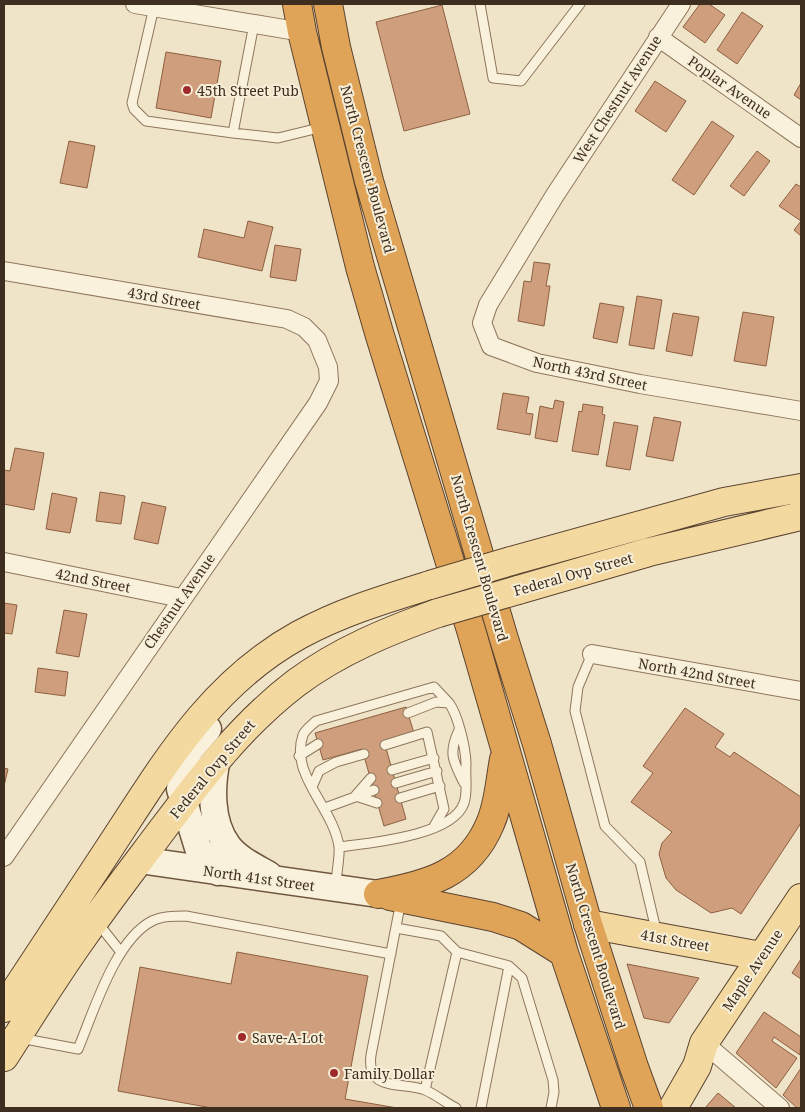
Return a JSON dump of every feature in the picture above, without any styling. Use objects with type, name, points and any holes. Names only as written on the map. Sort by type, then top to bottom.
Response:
[{"type":"highway","name":"North Crescent Boulevard","points":[[297,4],[302,32],[360,267],[471,630],[564,953],[614,1106]]},
{"type":"highway","name":"North Crescent Boulevard","points":[[328,4],[336,47],[370,181],[504,639],[537,744],[588,924],[649,1108]]},
{"type":"highway","points":[[390,896],[444,877],[459,866],[474,851],[491,821],[505,753]]},
{"type":"highway","points":[[390,896],[493,916],[521,926],[564,953]]},
{"type":"main road","name":"Federal Ovp Street","points":[[4,1008],[157,775],[196,720],[226,690],[266,656],[299,635],[342,614],[430,585],[724,502],[801,488]]},
{"type":"main road","name":"Federal Ovp Street","points":[[10,1047],[95,920],[217,759],[267,707],[297,682],[364,642],[438,613],[649,552],[801,516]]},
{"type":"main road","points":[[218,872],[198,848],[184,801],[180,778],[190,750],[266,656]]},
{"type":"main road","points":[[217,759],[212,782],[220,830],[228,845],[236,854],[281,881]]},
{"type":"main road","name":"North 41st Street","points":[[139,860],[390,896]]},
{"type":"main road","name":"Maple Avenue","points":[[673,1108],[697,1066],[704,1043],[801,898]]},
{"type":"main road","name":"41st Street","points":[[588,924],[761,956]]},
{"type":"street","points":[[135,4],[302,32]]},
{"type":"street","name":"West Chestnut Avenue","points":[[555,195],[680,4]]},
{"type":"street","name":"Poplar Avenue","points":[[658,37],[801,138]]},
{"type":"street","name":"North 43rd Street","points":[[555,195],[488,305],[482,323],[492,346],[536,363],[640,384],[801,410]]},
{"type":"street","name":"43rd Street","points":[[4,271],[287,319],[304,327],[317,340]]},
{"type":"street","name":"Chestnut Avenue","points":[[4,856],[9,839],[318,403],[329,381],[328,367],[317,340]]},
{"type":"street","name":"42nd Street","points":[[4,562],[181,598]]},
{"type":"street","name":"North 42nd Street","points":[[592,654],[801,691]]},
{"type":"street","points":[[704,1043],[780,1108]]},
{"type":"lane","points":[[480,4],[493,78],[521,81],[580,4]]},
{"type":"lane","points":[[154,7],[132,103],[134,109],[146,121],[278,138],[325,126]]},
{"type":"lane","points":[[233,133],[254,24]]},
{"type":"lane","points":[[592,654],[578,687],[575,711],[604,826],[640,862],[658,937]]},
{"type":"lane","points":[[336,888],[339,847],[325,808],[302,766],[299,756],[304,734],[316,721],[434,687],[455,711],[466,758],[464,803],[456,816],[433,828],[381,841],[339,847]]},
{"type":"lane","points":[[408,713],[436,702],[448,703]]},
{"type":"lane","points":[[386,745],[427,732],[444,809],[433,828]]},
{"type":"lane","points":[[299,756],[318,744]]},
{"type":"lane","points":[[312,787],[319,771],[336,762],[364,754]]},
{"type":"lane","points":[[392,770],[434,758]]},
{"type":"lane","points":[[396,783],[437,771]]},
{"type":"lane","points":[[356,796],[370,778]]},
{"type":"lane","points":[[400,798],[440,786]]},
{"type":"lane","points":[[325,808],[374,790]]},
{"type":"lane","points":[[356,796],[378,803]]},
{"type":"lane","points":[[390,896],[396,928],[371,1055],[371,1070],[374,1077],[381,1081],[425,1090],[456,1108]]},
{"type":"lane","points":[[10,1047],[78,1049],[120,951],[139,930],[153,920],[168,916],[186,916],[391,954]]},
{"type":"lane","points":[[95,920],[120,951]]},
{"type":"lane","points":[[396,928],[440,936],[457,952],[510,966],[522,978],[553,1080],[554,1092],[550,1108]]},
{"type":"lane","points":[[425,1090],[457,952]]},
{"type":"lane","points":[[481,1108],[510,966]]},
{"type":"building","points":[[700,4],[709,4],[725,15],[705,43],[683,27]]},
{"type":"building","points":[[442,5],[470,114],[404,131],[376,22]]},
{"type":"building","points":[[742,12],[763,26],[737,64],[717,50]]},
{"type":"building","points":[[166,52],[221,61],[211,118],[156,108]]},
{"type":"building","points":[[655,81],[686,101],[666,132],[635,111]]},
{"type":"building","points":[[801,83],[801,100],[794,95]]},
{"type":"building","points":[[712,121],[734,136],[694,195],[672,180]]},
{"type":"building","points":[[69,141],[95,146],[87,188],[60,183]]},
{"type":"building","points":[[757,151],[770,161],[744,196],[730,186]]},
{"type":"building","points":[[796,184],[801,187],[801,221],[779,206]]},
{"type":"building","points":[[248,221],[273,227],[262,271],[198,257],[204,229],[244,238]]},
{"type":"building","points":[[801,221],[801,236],[794,230]]},
{"type":"building","points":[[275,245],[301,249],[296,281],[270,277]]},
{"type":"building","points":[[534,262],[550,264],[546,286],[550,286],[544,326],[518,321],[524,281],[531,282]]},
{"type":"building","points":[[637,296],[662,300],[654,349],[629,345]]},
{"type":"building","points":[[600,303],[624,307],[617,343],[593,338]]},
{"type":"building","points":[[743,312],[774,317],[766,366],[734,361]]},
{"type":"building","points":[[673,313],[699,317],[692,356],[666,351]]},
{"type":"building","points":[[503,393],[529,397],[526,413],[533,414],[530,435],[497,429]]},
{"type":"building","points":[[555,400],[564,402],[557,442],[535,438],[540,406],[553,409]]},
{"type":"building","points":[[583,404],[603,407],[602,414],[605,415],[598,455],[572,451],[579,411],[582,412]]},
{"type":"building","points":[[654,417],[681,422],[673,461],[646,456]]},
{"type":"building","points":[[614,422],[638,426],[630,470],[606,466]]},
{"type":"building","points":[[15,448],[44,453],[34,510],[4,504],[4,470],[10,471]]},
{"type":"building","points":[[100,492],[125,496],[121,524],[96,521]]},
{"type":"building","points":[[52,493],[77,498],[70,533],[46,529]]},
{"type":"building","points":[[142,502],[166,507],[158,544],[134,539]]},
{"type":"building","points":[[4,603],[17,605],[12,634],[4,633]]},
{"type":"building","points":[[64,610],[87,614],[79,657],[56,653]]},
{"type":"building","points":[[38,668],[68,672],[65,696],[35,692]]},
{"type":"building","points":[[406,707],[414,733],[384,741],[406,819],[384,826],[362,749],[323,760],[315,733]]},
{"type":"building","points":[[685,708],[724,734],[715,747],[730,757],[734,752],[801,797],[801,823],[741,914],[732,908],[711,913],[676,890],[666,878],[659,854],[662,843],[672,832],[631,802],[653,773],[643,766]]},
{"type":"building","points":[[4,768],[8,769],[4,786]]},
{"type":"building","name":"Save-A-Lot","points":[[237,952],[368,976],[345,1099],[397,1108],[212,1108],[118,1091],[140,967],[231,984]]},
{"type":"building","points":[[801,959],[801,979],[792,973]]},
{"type":"building","points":[[627,964],[699,978],[669,1023],[644,1018]]},
{"type":"building","points":[[764,1012],[801,1037],[800,1055],[774,1037],[772,1041],[797,1058],[776,1088],[736,1053]]},
{"type":"building","points":[[801,1068],[801,1108],[797,1108],[783,1095]]},
{"type":"building","points":[[718,1093],[736,1108],[705,1108]]},
{"type":"place","name":"45th Street Pub","points":[[187,90]]},
{"type":"place","name":"Save-A-Lot","points":[[242,1037]]},
{"type":"place","name":"Family Dollar","points":[[334,1073]]}]
